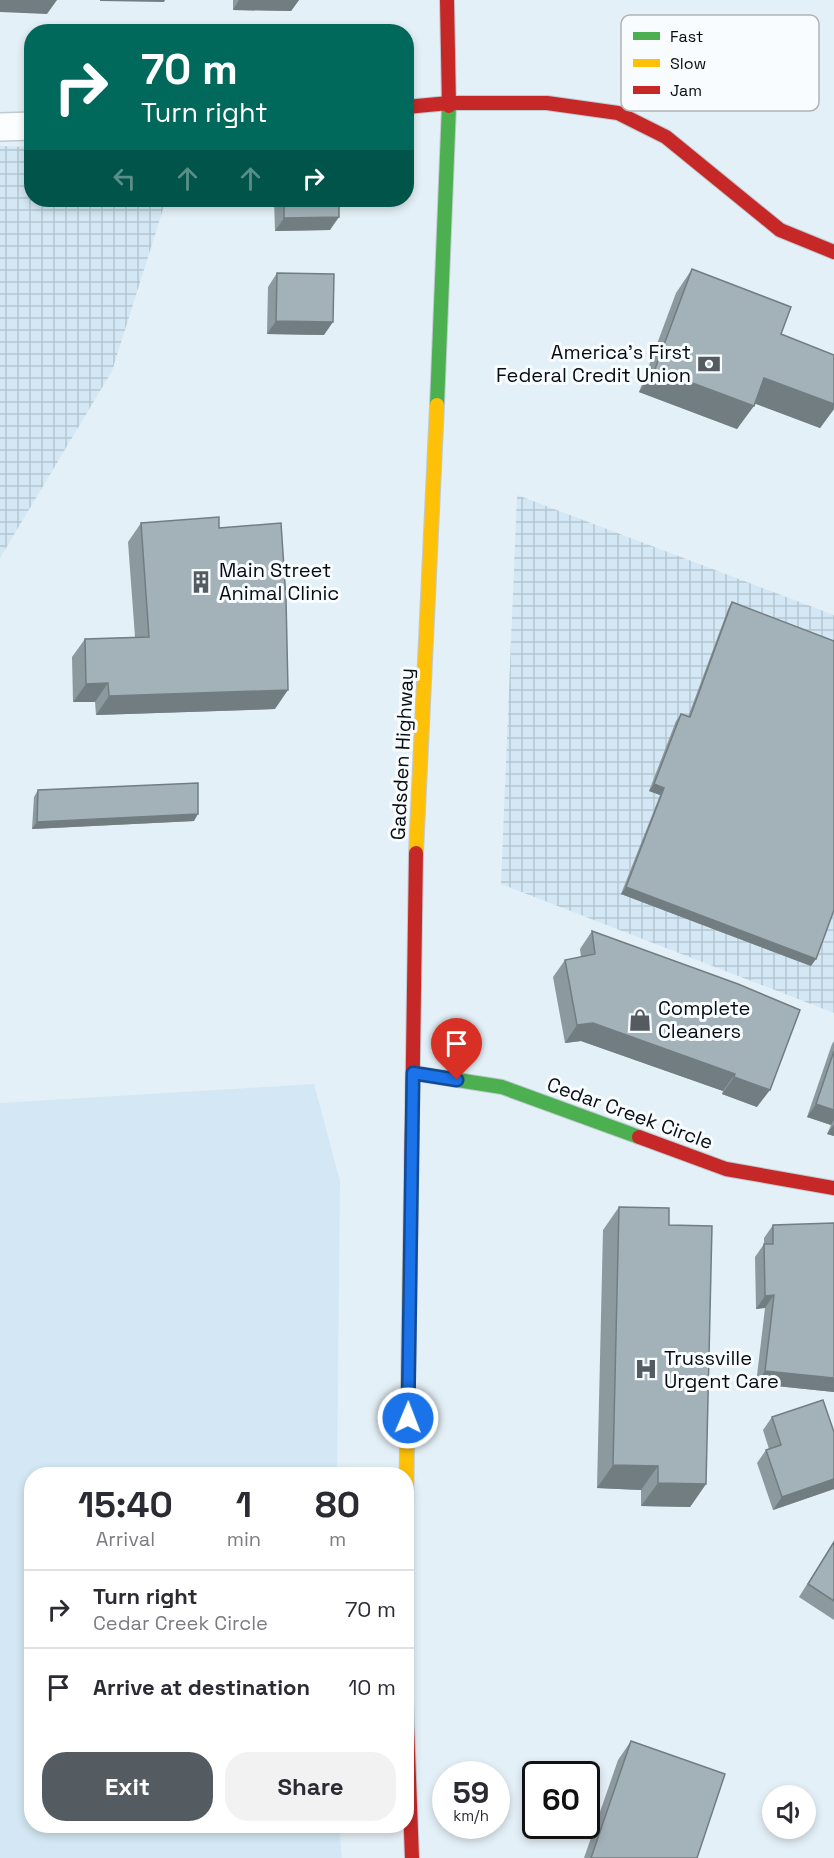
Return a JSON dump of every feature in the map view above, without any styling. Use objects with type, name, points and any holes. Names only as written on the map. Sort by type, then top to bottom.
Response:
[{"type":"main road","name":"Gadsden Highway","points":[[407,1467],[416,846],[434,492],[449,103],[447,0]]},
{"type":"main road","points":[[414,106],[449,103],[547,103],[618,113],[666,137],[780,230],[834,252]]},
{"type":"main road","name":"Cedar Creek Circle","points":[[413,1073],[502,1088],[726,1169],[834,1188]]},
{"type":"main road","points":[[411,1833],[412,1858]]},
{"type":"street","points":[[0,127],[24,126]]},
{"type":"shaded area","points":[[0,146],[24,147],[24,207],[164,207],[112,371],[0,558]]},
{"type":"shaded area","points":[[517,495],[834,615],[834,1013],[501,884]]},
{"type":"shaded area","points":[[314,1084],[340,1181],[337,1467],[24,1467],[24,1833],[340,1833],[342,1858],[0,1858],[0,1103]]},
{"type":"building","points":[[284,207],[339,207],[339,217],[284,218]]},
{"type":"building","points":[[692,269],[791,307],[781,334],[834,355],[834,404],[764,378],[754,406],[655,369]]},
{"type":"building","points":[[277,273],[334,274],[333,322],[276,321]]},
{"type":"building","points":[[219,517],[219,528],[281,523],[286,599],[288,690],[109,696],[108,683],[86,684],[85,639],[149,637],[141,523]]},
{"type":"building","points":[[732,602],[834,641],[834,910],[816,959],[626,887],[664,788],[654,784],[681,714],[690,717]]},
{"type":"building","points":[[198,783],[198,814],[37,822],[38,790]]},
{"type":"building","points":[[592,931],[738,984],[800,1010],[770,1090],[734,1077],[735,1074],[593,1023],[577,1025],[565,960],[595,954]]},
{"type":"building","points":[[834,1051],[834,1110],[816,1104]]},
{"type":"building","name":"Trussville Urgent Care","points":[[619,1207],[669,1208],[669,1225],[712,1226],[706,1484],[658,1483],[658,1466],[613,1465]]},
{"type":"building","points":[[834,1223],[834,1378],[765,1371],[774,1295],[765,1296],[764,1244],[773,1244],[773,1225]]},
{"type":"building","points":[[823,1400],[834,1432],[834,1479],[782,1497],[766,1450],[781,1445],[772,1417]]},
{"type":"building","points":[[834,1542],[834,1601],[808,1584]]},
{"type":"building","points":[[631,1741],[725,1774],[697,1858],[591,1858],[597,1839],[600,1839],[600,1832]]},
{"type":"traffic: fast","points":[[437,405],[449,106]]},
{"type":"traffic: fast","points":[[413,1073],[502,1087],[639,1137]]},
{"type":"traffic: slow","points":[[416,853],[437,405]]},
{"type":"traffic: slow","points":[[407,1467],[411,1193]]},
{"type":"traffic: jam","points":[[447,0],[449,106]]},
{"type":"traffic: jam","points":[[414,106],[449,103],[547,103],[618,113],[666,137],[780,230],[834,252]]},
{"type":"traffic: jam","points":[[411,1193],[416,853]]},
{"type":"traffic: jam","points":[[639,1137],[726,1169],[834,1188]]},
{"type":"traffic: jam","points":[[411,1833],[412,1858]]},
{"type":"place","name":"America's First Federal Credit Union","points":[[709,364]]},
{"type":"place","name":"Main Street Animal Clinic","points":[[201,582]]},
{"type":"place","name":"Complete Cleaners","points":[[640,1020]]},
{"type":"place","name":"Trussville Urgent Care","points":[[646,1369]]},
{"type":"route","points":[[408,1418],[413,1073],[457,1080]]}]
